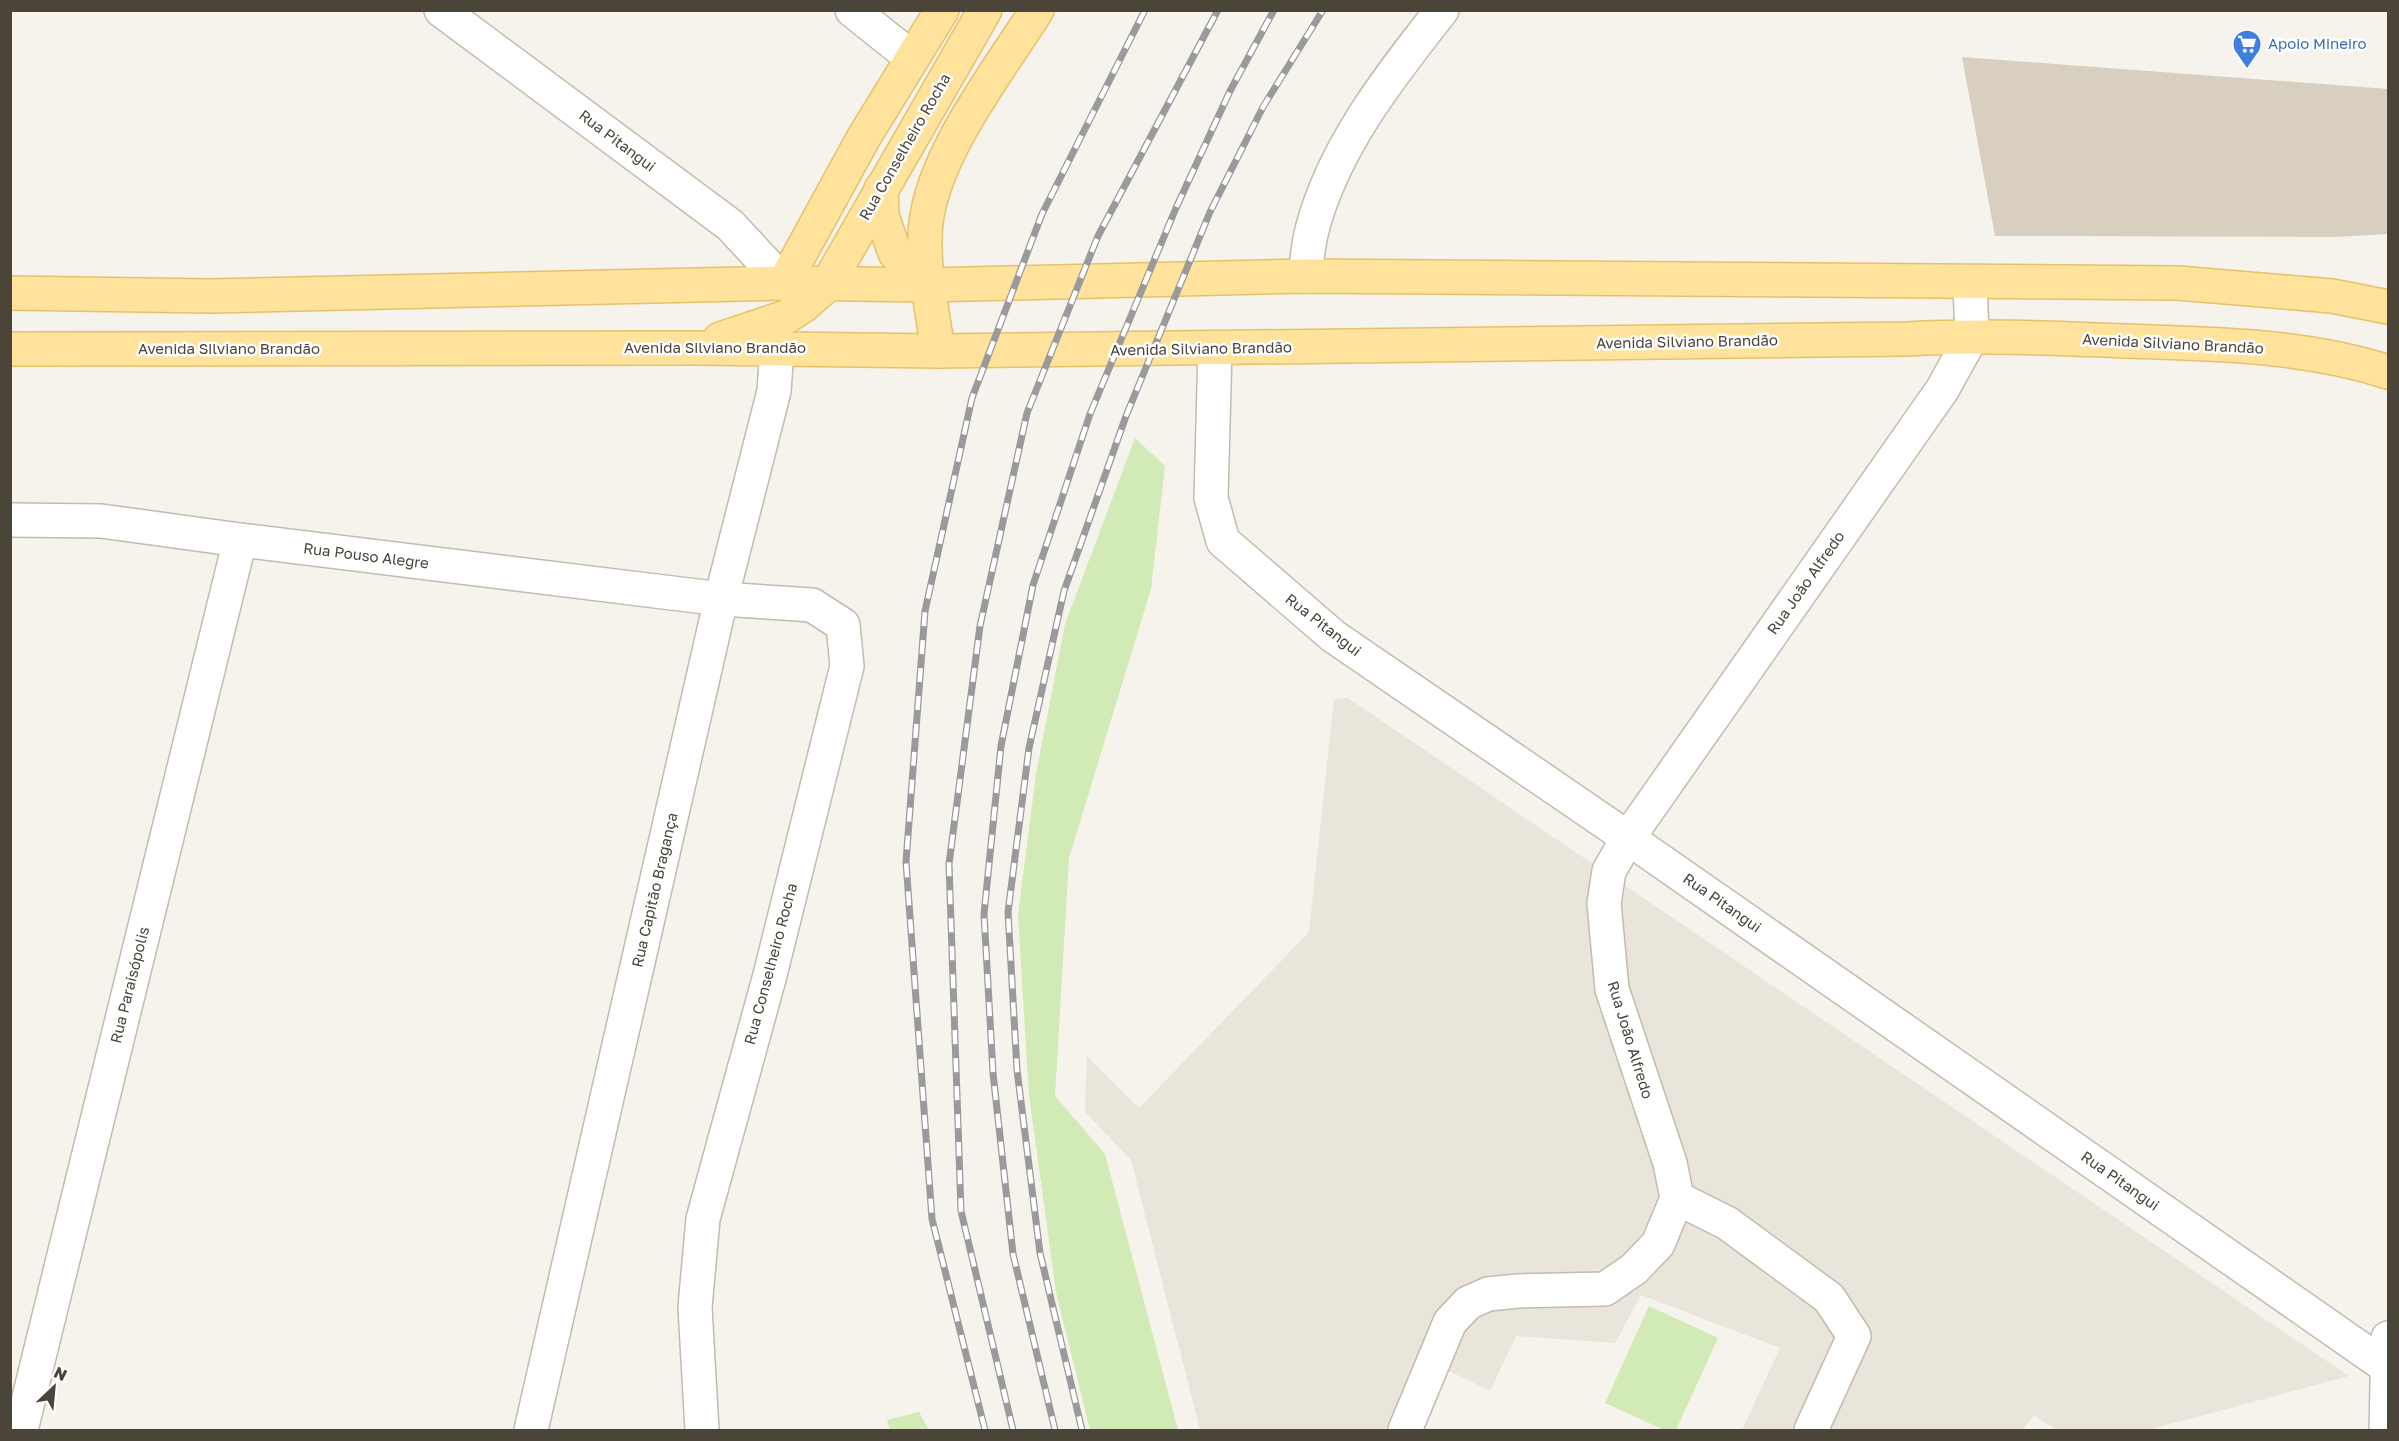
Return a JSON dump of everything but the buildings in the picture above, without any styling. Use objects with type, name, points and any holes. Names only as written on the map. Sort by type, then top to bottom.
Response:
[{"type":"main road","points":[[784,283],[864,137],[942,10]]},
{"type":"main road","name":"Rua Conselheiro Rocha","points":[[699,348],[786,317],[827,285],[985,10]]},
{"type":"main road","points":[[938,351],[924,237],[931,194],[958,135],[1037,10]]},
{"type":"main road","points":[[881,189],[882,216],[895,253],[929,285]]},
{"type":"main road","points":[[10,293],[211,296],[784,283],[929,285],[1305,276],[2178,283],[2332,296],[2388,307]]},
{"type":"main road","name":"Avenida Silviano Brandão","points":[[10,349],[699,348],[938,351],[1215,349],[1972,336],[2230,344],[2296,351],[2388,372]]},
{"type":"street","name":"Rua Pitangui","points":[[441,10],[730,225],[784,283]]},
{"type":"street","points":[[852,10],[912,58]]},
{"type":"street","points":[[1305,276],[1311,231],[1328,185],[1351,140],[1396,68],[1442,10]]},
{"type":"street","points":[[1970,283],[1972,336]]},
{"type":"street","name":"Rua João Alfredo","points":[[1677,1198],[1670,1163],[1612,989],[1604,903],[1609,871],[1628,838],[1942,390],[1972,336]]},
{"type":"street","name":"Rua Capitão Bragança","points":[[531,1431],[721,599],[774,391],[777,349]]},
{"type":"street","name":"Rua Pitangui","points":[[1215,349],[1210,498],[1223,541],[1333,636],[2388,1352]]},
{"type":"street","name":"Rua Pouso Alegre","points":[[10,520],[101,521],[721,599]]},
{"type":"street","name":"Rua Paraisópolis","points":[[21,1431],[240,540]]},
{"type":"street","name":"Rua Conselheiro Rocha","points":[[702,1431],[695,1307],[703,1219],[770,975],[847,666],[843,625],[812,605],[721,599]]},
{"type":"street","points":[[1405,1431],[1450,1322],[1468,1303],[1488,1294],[1518,1290],[1605,1288],[1634,1269],[1658,1244],[1677,1198],[1726,1223],[1829,1298],[1854,1336],[1811,1431]]},
{"type":"street","points":[[2386,1431],[2388,1352]]},
{"type":"shaded area","points":[[1348,698],[2349,1376],[2148,1430],[2056,1430],[2034,1415],[2023,1430],[1742,1430],[1780,1348],[1641,1295],[1615,1343],[1516,1336],[1490,1391],[1441,1367],[1416,1430],[1200,1430],[1131,1160],[1085,1112],[1087,1056],[1139,1108],[1309,932],[1334,699]]},
{"type":"green space","points":[[1135,438],[1165,466],[1151,589],[1069,858],[1055,1096],[1105,1154],[1178,1430],[1090,1430],[1056,1292],[1029,1095],[1018,915],[1036,774],[1065,624]]},
{"type":"green space","points":[[1649,1306],[1718,1338],[1676,1430],[1664,1430],[1605,1403]]},
{"type":"green space","points":[[919,1412],[929,1430],[890,1430],[887,1420]]},
{"type":"railway","points":[[985,1430],[932,1219],[906,862],[925,611],[972,398],[1042,214],[1145,10]]},
{"type":"railway","points":[[1013,1430],[961,1211],[949,864],[980,626],[1027,413],[1098,236],[1218,10]]},
{"type":"railway","points":[[1055,1430],[1013,1254],[993,1073],[984,914],[1001,746],[1033,585],[1090,414],[1176,208],[1230,91],[1274,10]]},
{"type":"railway","points":[[1082,1430],[1040,1253],[1017,1070],[1008,912],[1029,748],[1064,591],[1126,416],[1210,212],[1263,107],[1323,10]]},
{"type":"place","name":"Apoio Mineiro","points":[[2247,70]]}]
